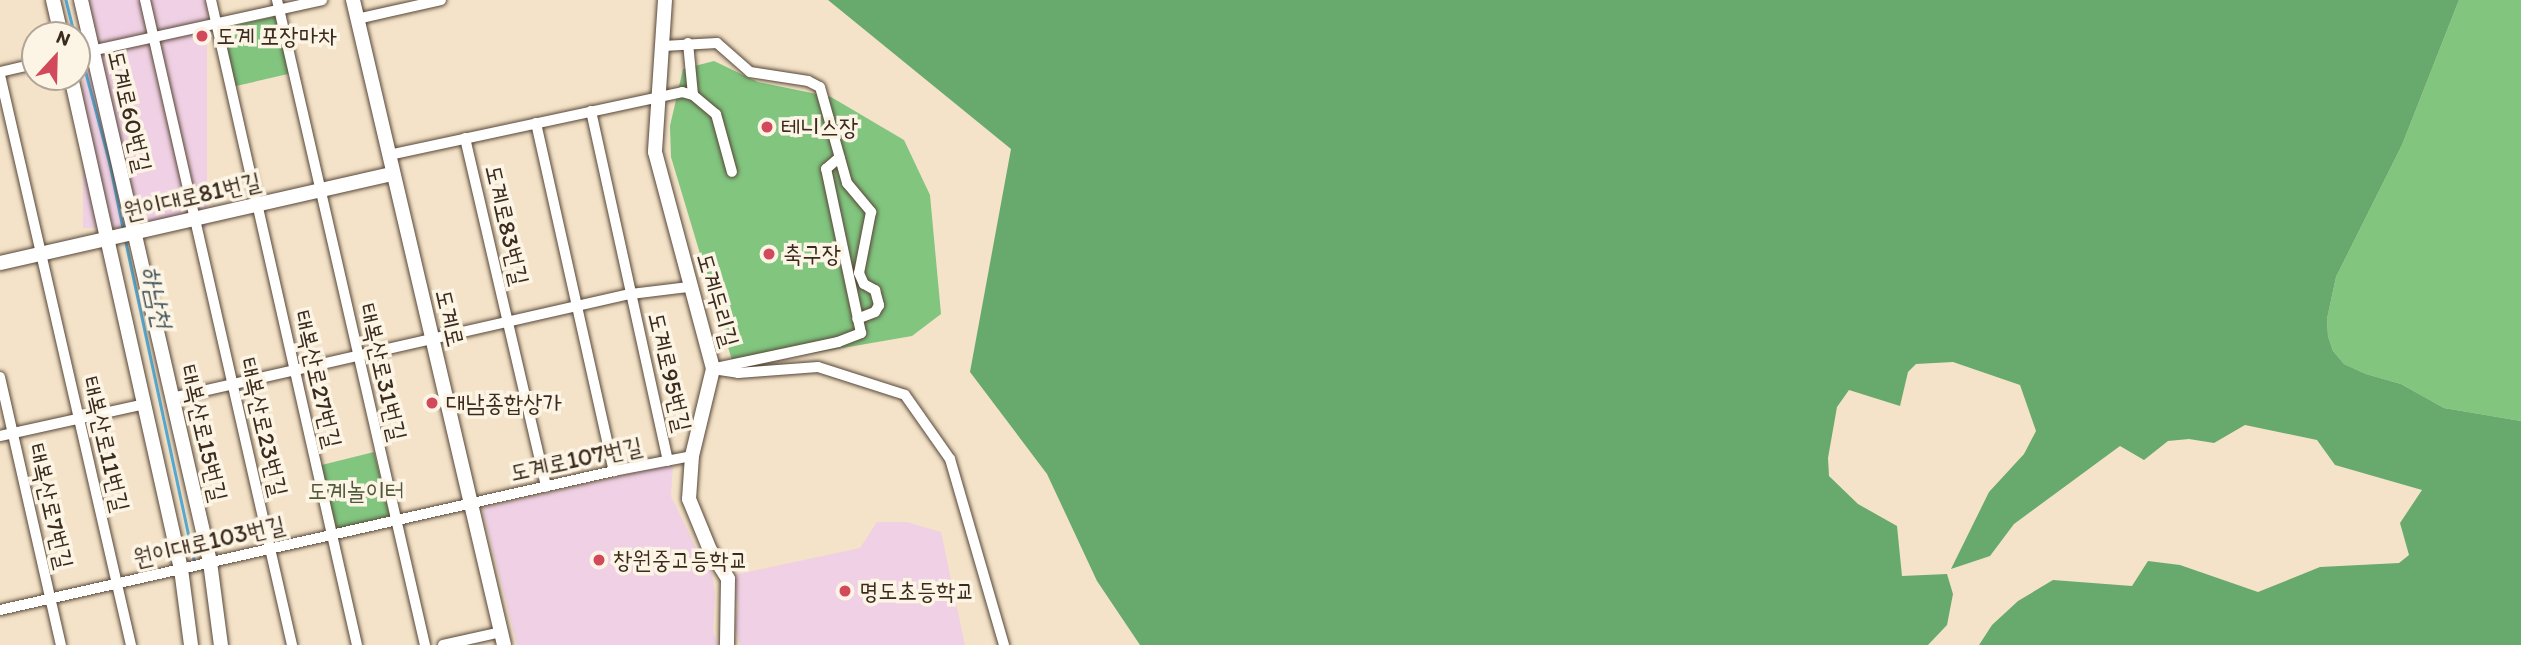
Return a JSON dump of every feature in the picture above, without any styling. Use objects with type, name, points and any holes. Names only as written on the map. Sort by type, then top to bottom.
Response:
[{"type":"street","points":[[53,0],[58,21]]},
{"type":"street","name":"도계로60번길","points":[[81,0],[83,21]]},
{"type":"street","name":"도계로60번길","points":[[145,0],[195,219]]},
{"type":"street","points":[[211,0],[216,24]]},
{"type":"street","points":[[91,51],[216,24],[278,4],[322,0]]},
{"type":"street","name":"도계로","points":[[353,0],[502,639]]},
{"type":"street","points":[[357,19],[441,0]]},
{"type":"street","name":"도계두리길","points":[[665,0],[655,152],[713,369],[692,456],[689,499],[705,542],[728,579],[727,645]]},
{"type":"street","name":"태복산로31번길","points":[[278,4],[425,645]]},
{"type":"street","name":"태복산로27번길","points":[[216,24],[357,645]]},
{"type":"street","points":[[688,43],[693,95],[716,114],[732,172]]},
{"type":"street","points":[[663,46],[717,43],[750,72],[808,81],[820,87],[847,183],[870,212],[859,273],[864,284],[875,290],[879,305],[875,312],[857,319]]},
{"type":"street","points":[[0,74],[21,68]]},
{"type":"street","name":"도계로60번길","points":[[91,72],[132,233]]},
{"type":"street","name":"태복산로11번길","points":[[0,74],[131,645]]},
{"type":"street","points":[[74,91],[111,237],[181,569],[191,645]]},
{"type":"street","name":"도계로83번길","points":[[389,155],[682,92],[693,95]]},
{"type":"street","points":[[591,111],[631,293]]},
{"type":"street","name":"도계로83번길","points":[[536,123],[577,306]]},
{"type":"street","name":"도계로83번길","points":[[465,138],[507,322]]},
{"type":"street","points":[[713,369],[838,342],[861,333],[826,169],[840,157]]},
{"type":"street","name":"원이대로81번길","points":[[0,263],[393,174]]},
{"type":"street","name":"태복산로23번길","points":[[195,219],[292,645]]},
{"type":"street","name":"태복산로15번길","points":[[132,233],[210,562],[221,645]]},
{"type":"street","name":"도계로95번길","points":[[172,398],[631,293],[689,287]]},
{"type":"street","name":"도계로95번길","points":[[631,293],[668,461]]},
{"type":"street","points":[[577,306],[614,471]]},
{"type":"street","points":[[507,322],[546,487]]},
{"type":"street","points":[[713,369],[738,373],[818,367],[905,394],[950,459],[1004,645]]},
{"type":"street","name":"태복산로7번길","points":[[0,377],[61,645]]},
{"type":"street","points":[[0,436],[145,404]]},
{"type":"street","name":"도계로107번길","points":[[469,505],[692,456]]},
{"type":"street","name":"원이대로103번길","points":[[0,610],[469,505]]},
{"type":"street","points":[[443,645],[502,639]]},
{"type":"shaded area","points":[[83,0],[207,0],[207,228],[83,228],[83,91],[91,91],[91,21],[83,21]]},
{"type":"shaded area","name":"창원중고등학교","points":[[673,464],[671,496],[696,548],[712,573],[715,594],[713,631],[718,645],[517,645],[482,508]]},
{"type":"shaded area","name":"명도초등학교","points":[[877,522],[907,522],[941,532],[965,645],[740,645],[735,628],[738,606],[734,575],[860,548]]},
{"type":"green space","points":[[828,0],[2459,0],[2402,145],[2336,277],[2327,319],[2328,336],[2333,351],[2344,364],[2366,374],[2401,384],[2444,408],[2521,421],[2521,645],[1979,645],[1992,625],[2018,601],[2053,580],[2132,586],[2148,561],[2180,565],[2258,592],[2320,567],[2399,563],[2409,555],[2400,523],[2422,490],[2335,465],[2317,440],[2245,425],[2214,443],[2189,439],[2168,441],[2144,460],[2120,446],[2014,524],[1990,556],[1951,569],[1989,492],[2024,454],[2036,431],[2020,385],[1953,362],[1916,364],[1908,372],[1900,406],[1849,390],[1837,407],[1828,458],[1829,476],[1858,504],[1897,526],[1902,576],[1947,574],[1953,594],[1947,625],[1928,645],[1140,645],[1097,581],[1047,474],[970,372],[1011,149]]},
{"type":"green space","points":[[2459,0],[2521,0],[2521,421],[2444,408],[2401,384],[2366,374],[2344,364],[2333,351],[2328,336],[2327,319],[2336,277],[2402,145]]},
{"type":"green space","points":[[277,16],[290,73],[233,87],[220,29]]},
{"type":"green space","points":[[714,61],[758,82],[831,97],[904,140],[930,195],[941,314],[912,336],[734,367],[671,157],[670,126],[683,69]]},
{"type":"green space","name":"도계놀이터","points":[[374,452],[390,516],[337,529],[321,465]]},
{"type":"waterway","name":"하남천","points":[[66,0],[71,21]]},
{"type":"waterway","name":"하남천","points":[[91,91],[123,228]]},
{"type":"waterway","name":"하남천","points":[[125,238],[194,561]]},
{"type":"place","name":"도계 포장마차","points":[[202,36]]},
{"type":"place","name":"테니스장","points":[[767,127]]},
{"type":"place","name":"축구장","points":[[769,254]]},
{"type":"place","name":"대남종합상가","points":[[432,403]]},
{"type":"place","name":"창원중고등학교","points":[[599,560]]},
{"type":"place","name":"명도초등학교","points":[[845,591]]}]
